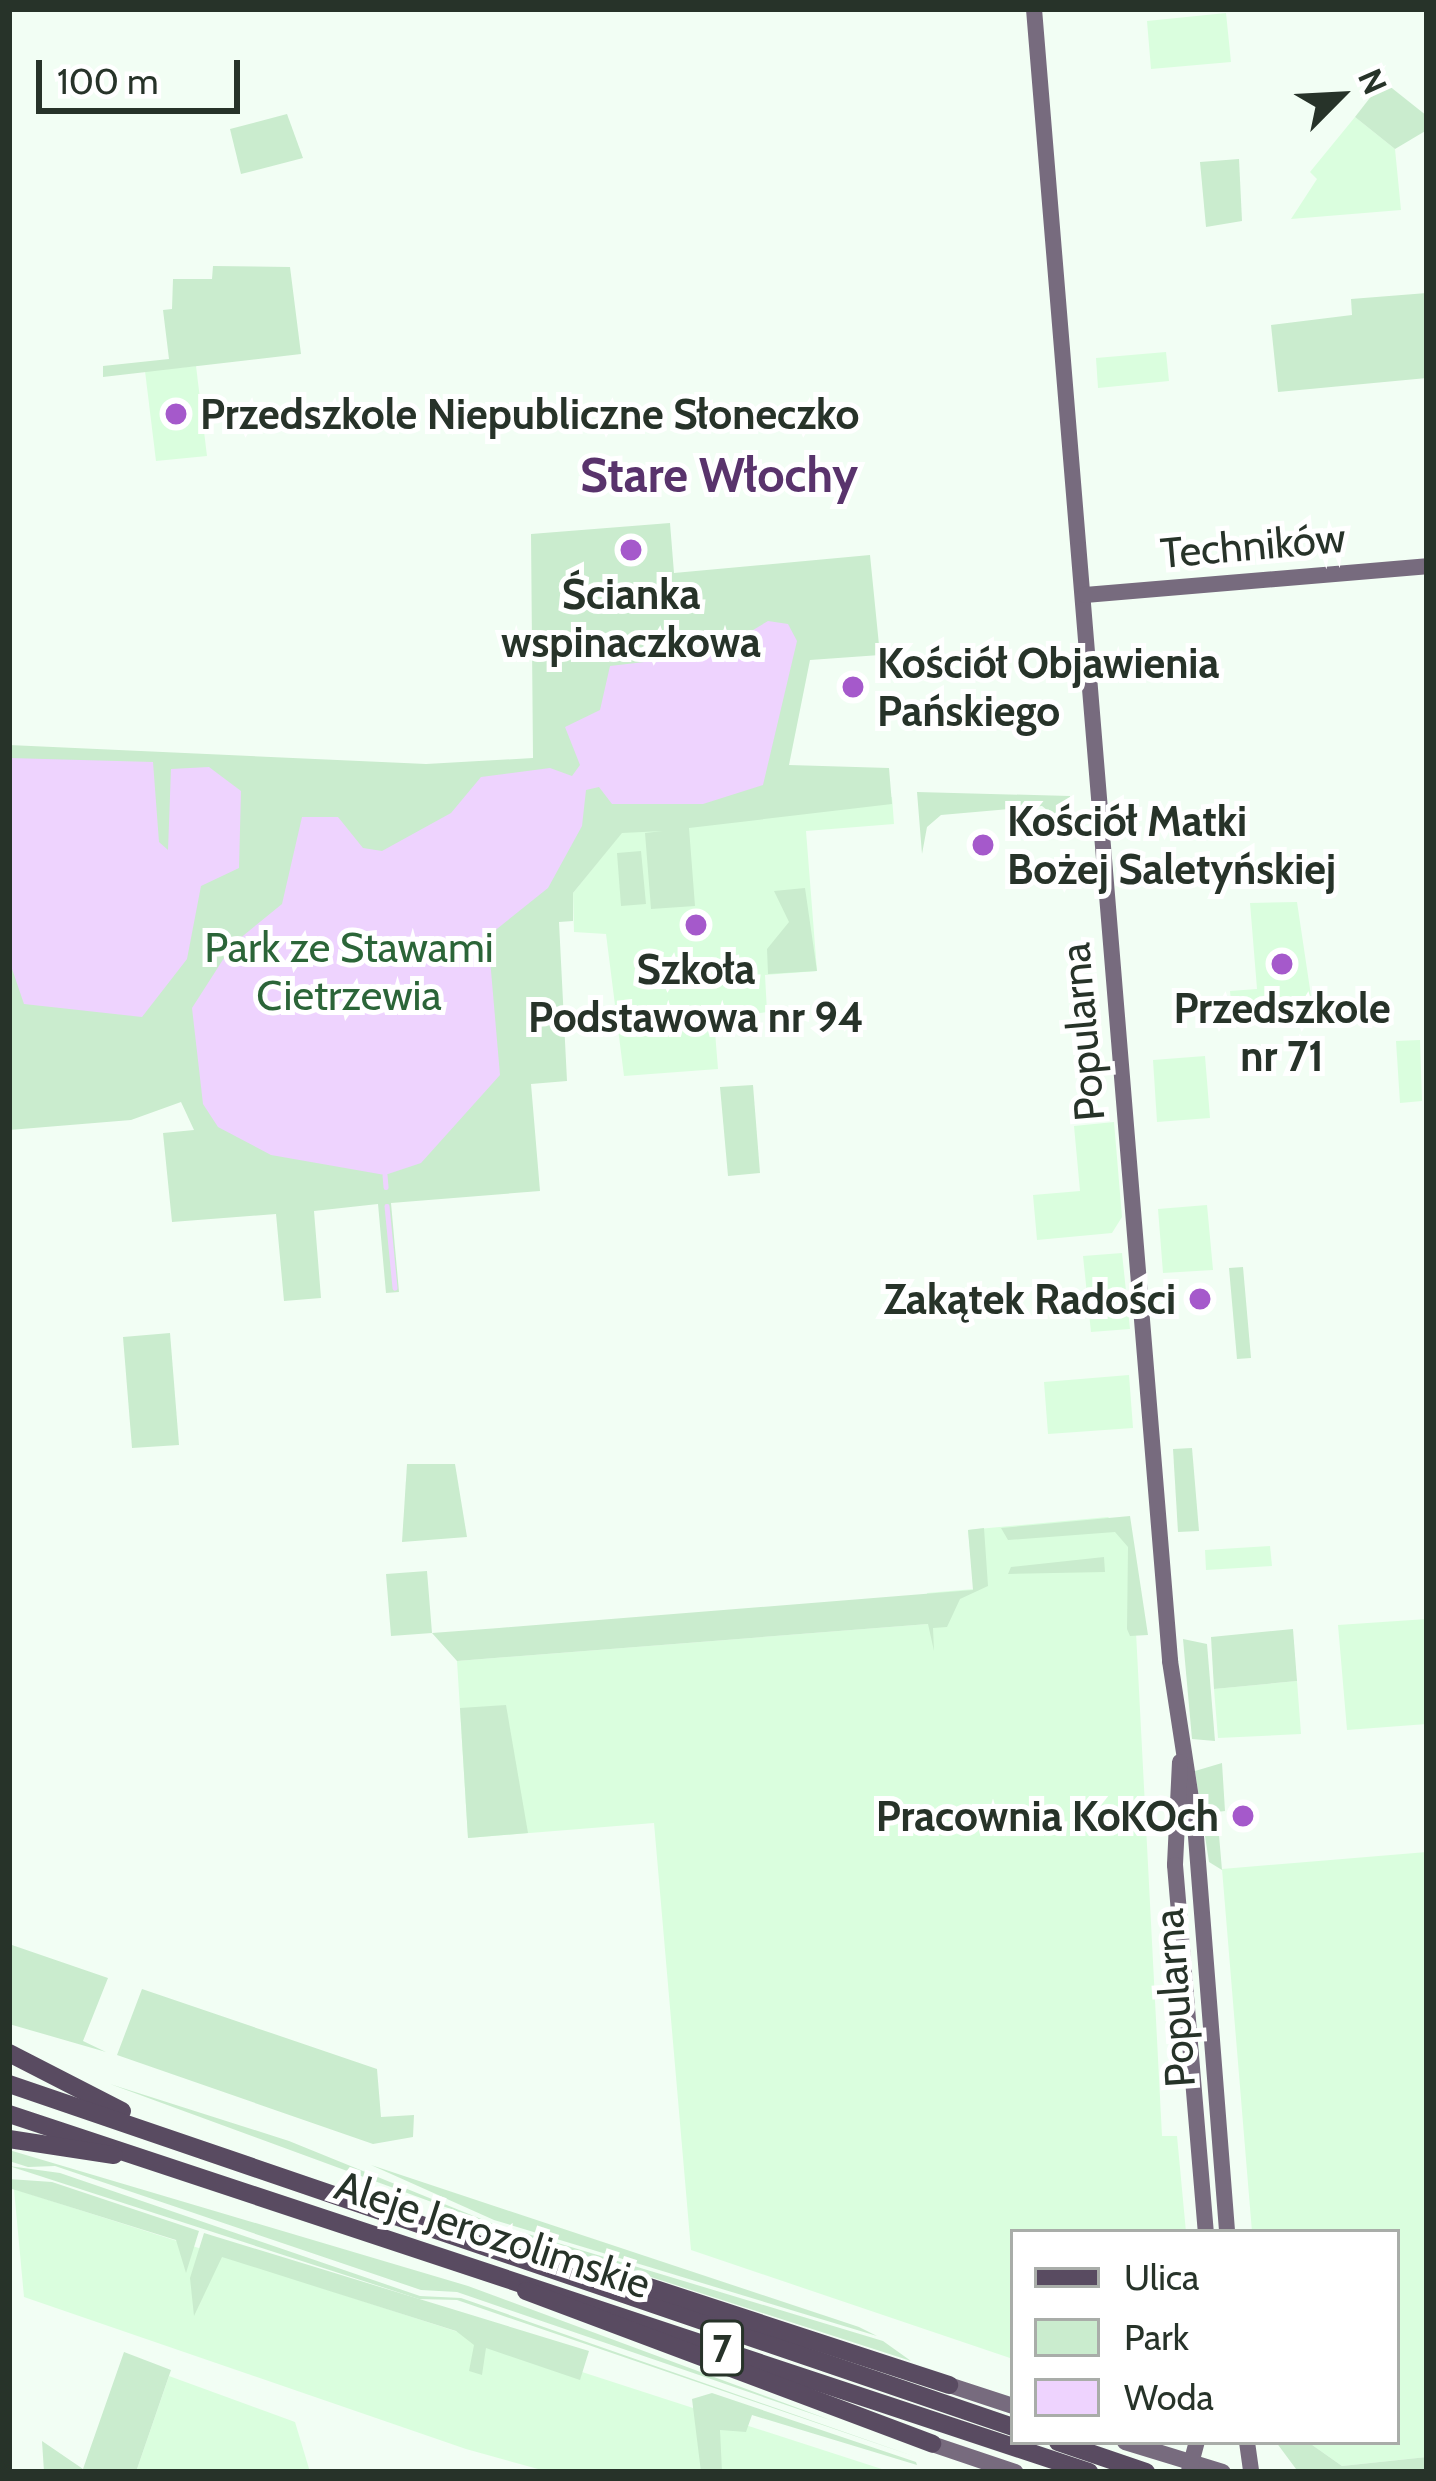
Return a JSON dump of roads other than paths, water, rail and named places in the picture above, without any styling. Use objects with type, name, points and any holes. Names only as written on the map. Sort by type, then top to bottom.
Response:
[{"type":"main road","points":[[9,2054],[72,2079],[147,2127]]},
{"type":"main road","name":"Aleje Jerozolimskie","points":[[9,2084],[530,2256],[1010,2439]]},
{"type":"main road","name":"Aleje Jerozolimskie","points":[[9,2114],[967,2421],[1010,2427]]},
{"type":"main road","points":[[9,2138],[142,2157]]},
{"type":"main road","points":[[530,2256],[715,2304],[949,2385]]},
{"type":"main road","points":[[479,2266],[558,2309],[932,2444]]},
{"type":"main road","name":"Aleje Jerozolimskie","points":[[1024,2445],[1089,2472]]},
{"type":"main road","points":[[1067,2445],[1146,2472]]},
{"type":"street","name":"Popularna","points":[[1034,9],[1180,1761],[1175,1865],[1206,2229]]},
{"type":"street","name":"Techników","points":[[1085,595],[1427,566]]},
{"type":"street","name":"Popularna","points":[[1180,1761],[1195,1824],[1227,2229]]},
{"type":"street","points":[[949,2385],[1010,2405]]},
{"type":"street","points":[[932,2444],[1015,2472]]},
{"type":"street","points":[[1133,2445],[1190,2467],[1223,2472]]},
{"type":"water","points":[[768,621],[788,624],[797,641],[763,785],[703,804],[612,804],[599,787],[586,790],[582,826],[548,888],[488,936],[500,1075],[421,1163],[385,1175],[271,1155],[218,1127],[203,1104],[192,1008],[233,944],[282,904],[302,817],[338,817],[363,848],[382,851],[451,813],[481,777],[550,768],[572,776],[580,765],[565,727],[600,710],[610,666],[713,654]]},
{"type":"water","points":[[9,758],[153,762],[159,842],[168,850],[171,769],[209,767],[241,791],[239,868],[201,886],[187,959],[142,1017],[24,1004],[9,960]]},
{"type":"waterway","points":[[385,1175],[386,1187]]},
{"type":"waterway","points":[[387,1206],[395,1288]]},
{"type":"place","name":"Przedszkole Niepubliczne Słoneczko","points":[[176,414]]},
{"type":"place","name":"Ścianka wspinaczkowa","points":[[631,550]]},
{"type":"place","name":"Kościół Objawienia Pańskiego","points":[[853,687]]},
{"type":"place","name":"Kościół Matki Bożej Saletyńskiej","points":[[983,845]]},
{"type":"place","name":"Szkoła Podstawowa nr 94","points":[[696,925]]},
{"type":"place","name":"Przedszkole nr 71","points":[[1282,964]]},
{"type":"place","name":"Zakątek Radości","points":[[1200,1299]]},
{"type":"place","name":"Pracownia KoKOch","points":[[1243,1816]]},
{"type":"district","name":"Stare Włochy","points":[[719,476]]},
{"type":"park label","name":"Park ze Stawami Cietrzewia","points":[[349,971]]}]
